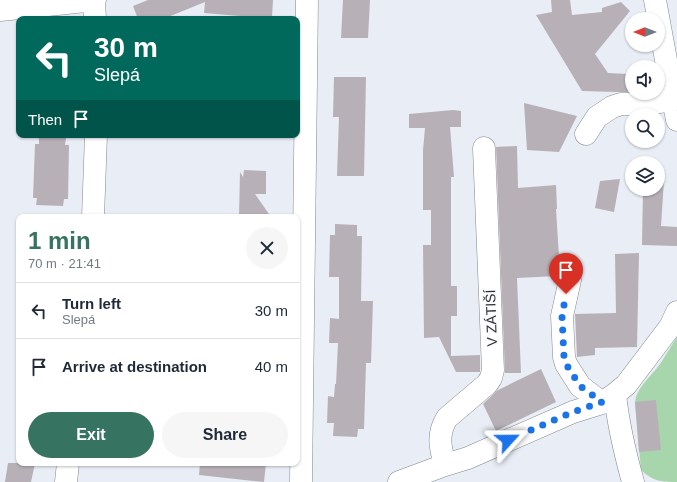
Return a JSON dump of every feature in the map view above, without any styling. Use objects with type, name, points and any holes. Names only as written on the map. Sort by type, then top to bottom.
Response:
[{"type":"street","points":[[0,10],[95,0],[95,16]]},
{"type":"street","points":[[301,482],[307,0]]},
{"type":"street","points":[[655,0],[657,12]]},
{"type":"street","points":[[665,28],[677,42]]},
{"type":"street","points":[[586,134],[597,117],[612,107],[621,104],[648,104],[675,110],[664,52]]},
{"type":"street","points":[[93,214],[96,138]]},
{"type":"street","name":"V ZÁTIŠÍ","points":[[445,465],[439,443],[442,425],[447,418],[487,384],[491,378],[493,370],[484,148]]},
{"type":"street","points":[[570,280],[562,316],[564,357],[566,364],[580,386],[609,398],[618,416],[622,441],[633,482]]},
{"type":"street","points":[[398,482],[468,458],[573,412],[609,398],[626,385],[638,370],[670,327],[677,312]]},
{"type":"street","points":[[66,482],[68,466]]},
{"type":"green space","points":[[677,337],[677,482],[666,482],[653,479],[641,470],[635,402],[636,396],[642,385],[659,366]]},
{"type":"building","points":[[148,0],[273,0],[272,16],[240,16],[204,13],[205,2],[170,16],[137,16],[133,6]]},
{"type":"building","points":[[343,0],[370,0],[368,38],[341,38]]},
{"type":"building","points":[[551,0],[570,0],[572,15],[602,12],[602,8],[621,2],[630,11],[625,12],[625,17],[595,54],[608,73],[625,74],[625,92],[582,91],[536,15],[552,12]]},
{"type":"building","points":[[334,77],[366,77],[364,176],[337,176],[339,117],[333,117]]},
{"type":"building","points":[[524,103],[577,116],[559,152],[527,150]]},
{"type":"building","points":[[453,110],[461,111],[461,127],[450,127],[454,177],[451,177],[451,286],[457,286],[457,316],[451,316],[451,356],[480,355],[480,372],[456,372],[439,337],[424,338],[423,245],[431,245],[431,210],[423,210],[423,150],[425,128],[409,128],[409,114]]},
{"type":"building","points":[[39,138],[66,138],[65,145],[69,145],[68,199],[64,199],[63,206],[36,205],[37,198],[33,198],[35,144],[39,144]]},
{"type":"building","points":[[517,146],[518,188],[556,185],[560,273],[558,276],[517,278],[521,373],[505,373],[496,147]]},
{"type":"building","points":[[244,170],[266,171],[266,194],[255,194],[269,214],[239,214],[240,172],[243,177]]},
{"type":"building","points":[[620,179],[614,212],[595,208],[600,181]]},
{"type":"building","points":[[643,196],[663,196],[661,226],[677,227],[677,246],[642,245]]},
{"type":"building","points":[[335,224],[357,225],[357,236],[362,236],[361,301],[373,301],[371,363],[366,363],[364,429],[358,429],[357,437],[333,436],[334,423],[327,423],[328,396],[334,397],[336,384],[338,343],[329,343],[330,318],[339,319],[339,277],[329,277],[330,235],[335,235]]},
{"type":"building","points":[[639,253],[637,347],[595,348],[595,355],[577,357],[575,314],[616,313],[615,254]]},
{"type":"building","points":[[541,369],[556,402],[496,431],[483,404],[498,390]]},
{"type":"building","points":[[656,400],[661,450],[639,452],[635,402]]},
{"type":"building","points":[[8,463],[16,463],[16,466],[34,466],[31,482],[5,482]]},
{"type":"building","points":[[200,466],[266,466],[264,482],[199,475]]},
{"type":"route","points":[[508,440],[573,412],[602,402],[580,386],[566,364],[564,357],[562,316],[566,294]]}]
